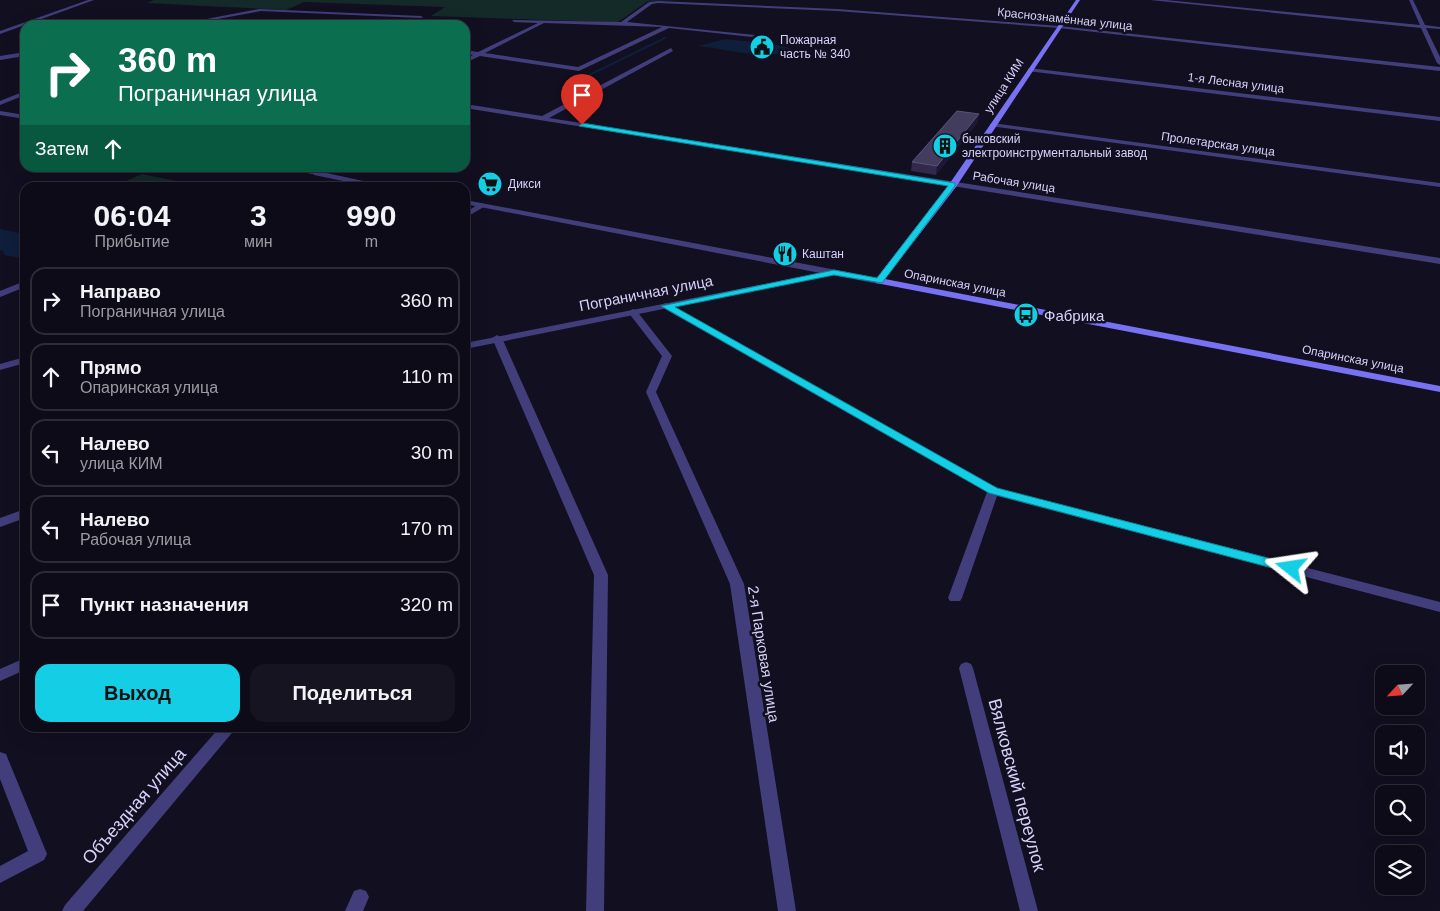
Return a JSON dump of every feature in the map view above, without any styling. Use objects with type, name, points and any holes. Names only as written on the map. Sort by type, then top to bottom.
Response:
[{"type":"main road","name":"улица КИМ","points":[[879,281],[953,185],[1078,0]]},
{"type":"main road","name":"Опаринская улица","points":[[879,281],[1440,389]]},
{"type":"street","points":[[36,20],[92,0]]},
{"type":"street","points":[[1152,0],[1440,28]]},
{"type":"street","points":[[1412,0],[1440,63]]},
{"type":"street","name":"Краснознамённая улица","points":[[622,24],[651,3],[658,2],[837,10],[1059,27],[1440,69]]},
{"type":"street","points":[[207,20],[260,10],[421,17],[413,20]]},
{"type":"street","points":[[514,22],[622,24],[752,36]]},
{"type":"street","points":[[470,58],[544,22]]},
{"type":"street","points":[[0,33],[20,26]]},
{"type":"street","points":[[470,52],[579,69],[669,27]]},
{"type":"street","points":[[542,118],[671,50]]},
{"type":"street","points":[[0,58],[20,55]]},
{"type":"street","name":"1-я Лесная улица","points":[[1029,70],[1440,119]]},
{"type":"street","points":[[0,103],[20,94]]},
{"type":"street","name":"Рабочая улица","points":[[470,107],[1440,261]]},
{"type":"street","points":[[0,113],[20,116]]},
{"type":"street","name":"Пролетарская улица","points":[[992,126],[1440,185]]},
{"type":"street","points":[[306,172],[358,182]]},
{"type":"street","name":"Опаринская улица","points":[[470,203],[879,281]]},
{"type":"street","points":[[470,213],[483,205]]},
{"type":"street","name":"Пограничная улица","points":[[470,345],[834,272]]},
{"type":"street","points":[[0,294],[20,286]]},
{"type":"street","points":[[666,306],[993,491],[1440,607]]},
{"type":"street","name":"2-я Парковая улица","points":[[633,312],[667,356],[651,392],[737,584],[787,911]]},
{"type":"street","points":[[497,338],[601,575],[595,911]]},
{"type":"street","points":[[0,368],[20,362]]},
{"type":"street","points":[[955,598],[993,491]]},
{"type":"street","points":[[0,523],[20,515]]},
{"type":"street","points":[[0,675],[20,666]]},
{"type":"street","name":"Вялковский переулок","points":[[966,668],[1029,911]]},
{"type":"street","name":"Объездная улица","points":[[71,911],[225,732]]},
{"type":"street","points":[[0,759],[38,854],[0,875]]},
{"type":"green space","points":[[154,0],[683,0],[648,1],[618,22],[605,22],[431,16],[445,7],[304,2],[286,10],[147,3]]},
{"type":"green space","points":[[142,174],[176,181],[174,182],[124,182]]},
{"type":"water","points":[[725,39],[774,44],[793,49],[784,53],[761,55],[698,46]]},
{"type":"water","points":[[0,229],[20,233],[20,258],[4,255],[3,251],[0,250]]},
{"type":"building","name":"быковский электроинструментальный завод","points":[[957,111],[979,114],[937,166],[912,162]]},
{"type":"waterway","points":[[579,80],[665,38]]},
{"type":"waterway","points":[[572,83],[582,78]]},
{"type":"place","name":"Пожарная часть № 340","points":[[762,47]]},
{"type":"place","name":"быковский электроинструментальный завод","points":[[945,146]]},
{"type":"place","name":"Дикси","points":[[490,184]]},
{"type":"place","name":"Каштан","points":[[785,254]]},
{"type":"place","name":"Фабрика","points":[[1026,315]]},
{"type":"route","points":[[582,125],[953,185],[879,281],[834,272],[666,306],[993,491],[1291,568]]}]
